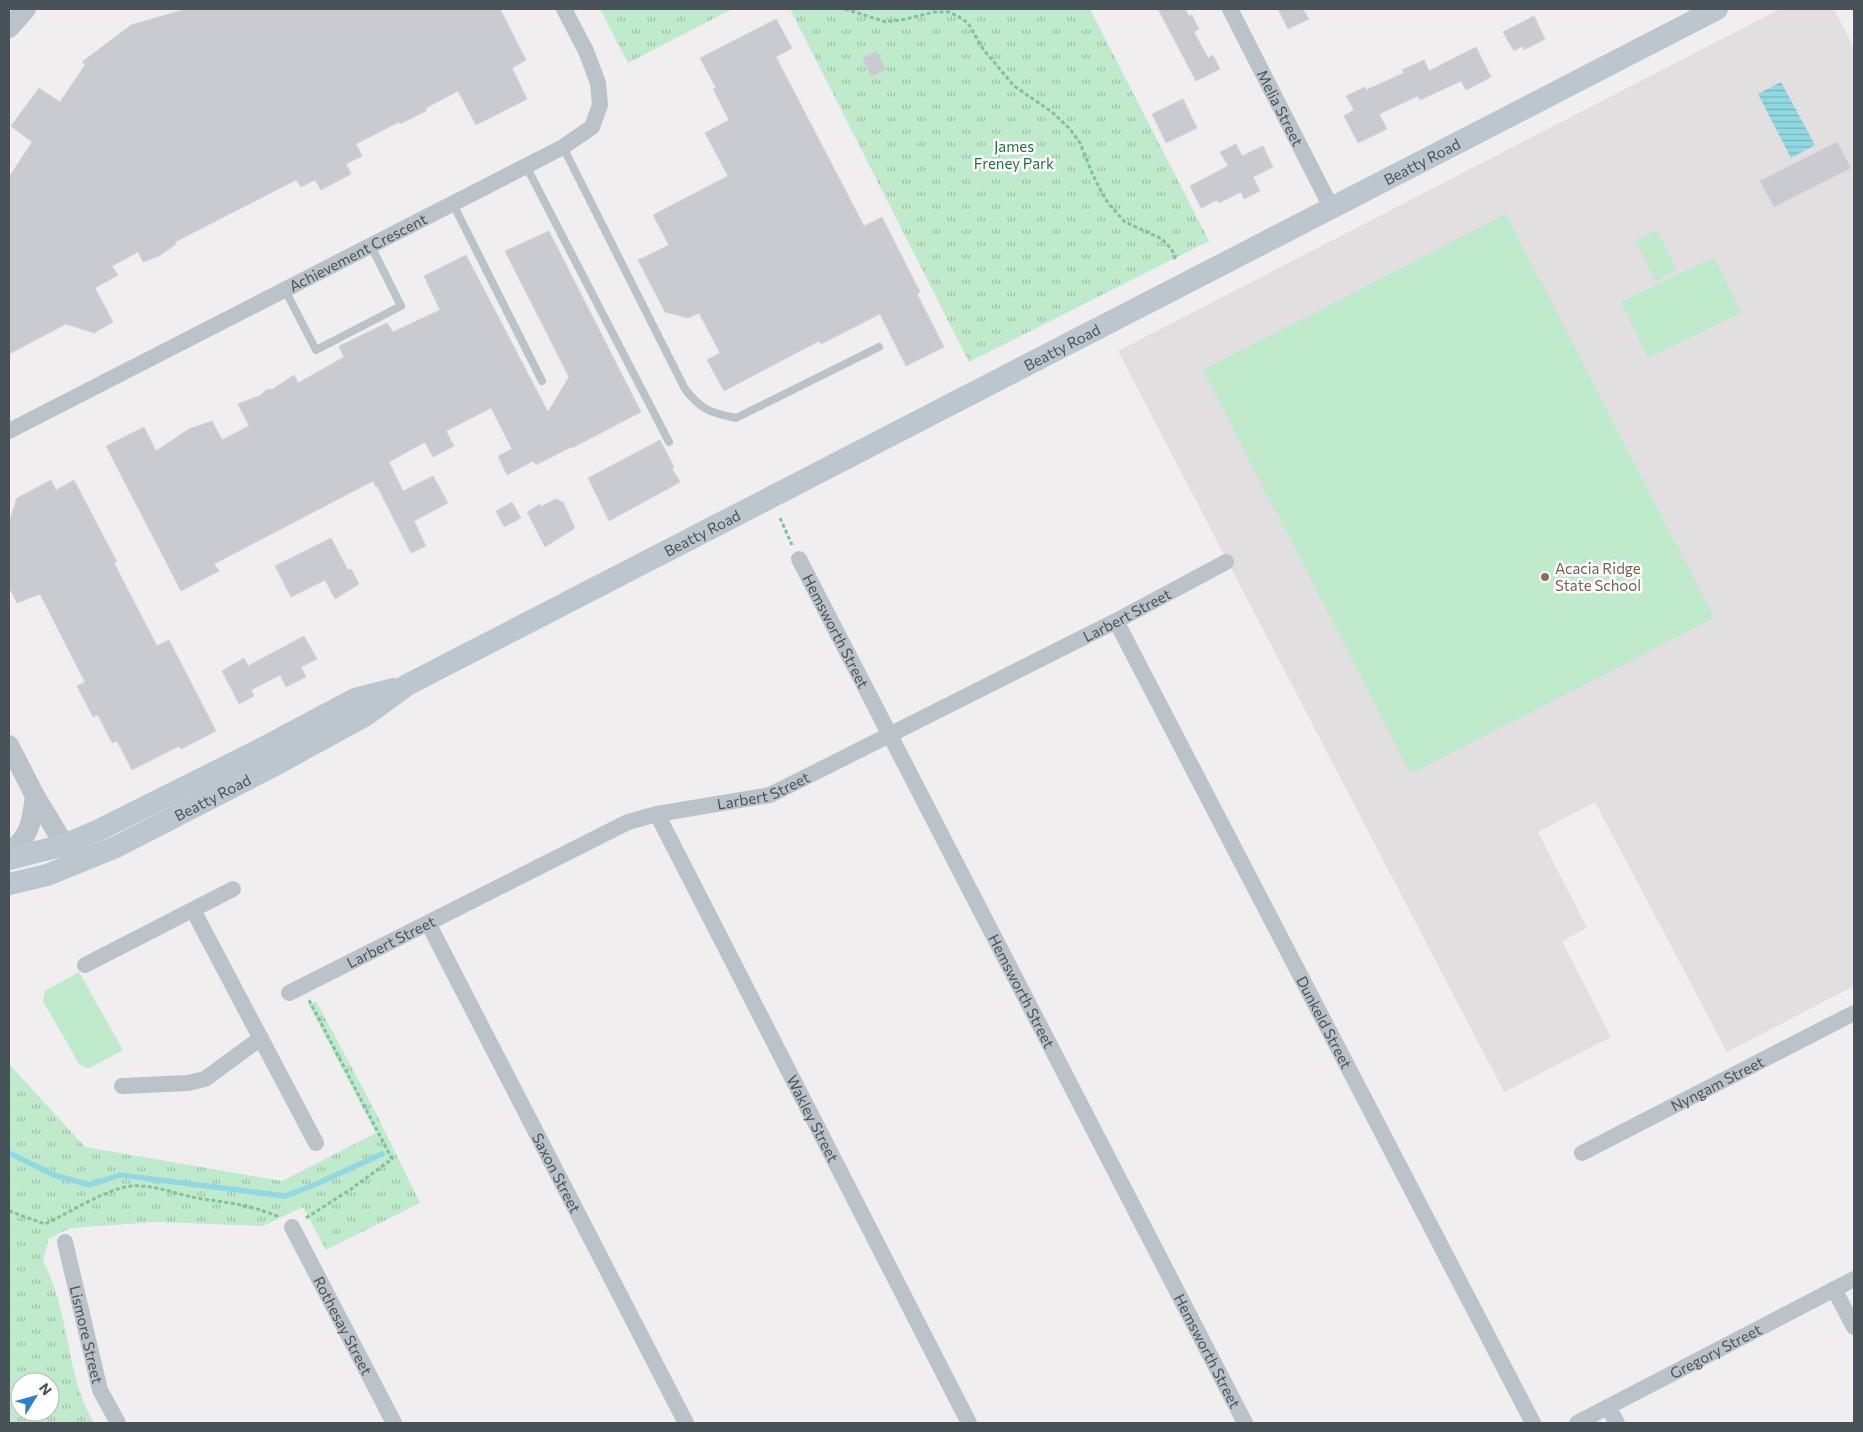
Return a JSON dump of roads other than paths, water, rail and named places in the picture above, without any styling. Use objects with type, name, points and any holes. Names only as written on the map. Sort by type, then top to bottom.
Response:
[{"type":"main road","name":"Beatty Road","points":[[9,884],[47,875],[76,864],[116,846],[275,765],[366,715],[406,685],[1717,9]]},
{"type":"main road","name":"Beatty Road","points":[[9,859],[64,845],[101,830],[355,699],[406,685]]},
{"type":"street","points":[[9,28],[26,9]]},
{"type":"street","name":"Achievement Crescent","points":[[9,431],[574,142],[592,127],[600,105],[598,83],[586,51],[564,9]]},
{"type":"street","name":"Melia Street","points":[[1230,9],[1331,208]]},
{"type":"street","name":"Hemsworth Street","points":[[799,559],[1245,1423]]},
{"type":"street","name":"Larbert Street","points":[[296,989],[628,822],[657,814],[770,795],[1116,621],[1226,562]]},
{"type":"street","name":"Dunkeld Street","points":[[1116,621],[1533,1423]]},
{"type":"street","points":[[9,745],[35,796],[76,864]]},
{"type":"street","points":[[9,852],[20,845],[31,824],[35,796]]},
{"type":"street","name":"Wakley Street","points":[[657,814],[969,1423]]},
{"type":"street","points":[[85,965],[233,889]]},
{"type":"street","points":[[193,910],[316,1143]]},
{"type":"street","name":"Saxon Street","points":[[428,923],[686,1423]]},
{"type":"street","name":"Nyngam Street","points":[[1582,1153],[1854,1013]]},
{"type":"street","points":[[122,1086],[188,1083],[205,1079],[261,1038]]},
{"type":"street","name":"Rothesay Street","points":[[292,1227],[394,1423]]},
{"type":"street","name":"Lismore Street","points":[[65,1242],[100,1390],[118,1423]]},
{"type":"street","name":"Gregory Street","points":[[1577,1423],[1854,1279]]},
{"type":"street","points":[[1834,1290],[1854,1327]]},
{"type":"street","points":[[1608,1407],[1617,1423]]},
{"type":"lane","points":[[563,147],[685,389],[695,403],[716,414],[736,418],[879,347]]},
{"type":"lane","points":[[526,166],[669,442]]},
{"type":"lane","points":[[453,204],[542,381]]},
{"type":"lane","points":[[286,290],[316,350],[401,306],[371,246]]},
{"type":"water","points":[[1781,82],[1815,145],[1791,158],[1758,94]]},
{"type":"waterway","points":[[9,1153],[54,1175],[90,1185],[120,1175],[285,1196],[382,1154]]},
{"type":"place","name":"Acacia Ridge State School","points":[[1545,577]]},
{"type":"park label","name":"James Freney Park","points":[[1014,154]]}]
